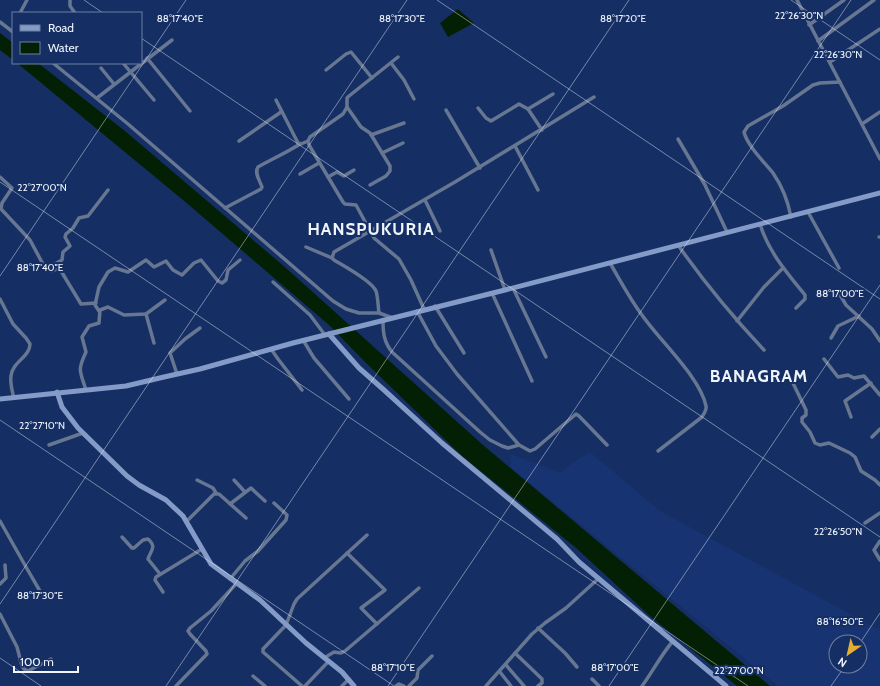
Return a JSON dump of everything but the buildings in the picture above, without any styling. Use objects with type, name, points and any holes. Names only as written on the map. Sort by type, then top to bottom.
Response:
[{"type":"street","points":[[21,12],[27,0]]},
{"type":"street","points":[[70,0],[70,6],[74,12]]},
{"type":"street","points":[[796,0],[880,158]]},
{"type":"street","points":[[809,24],[844,0]]},
{"type":"street","points":[[818,41],[874,0]]},
{"type":"street","points":[[0,22],[11,30]]},
{"type":"street","points":[[830,62],[880,29]]},
{"type":"street","points":[[142,62],[172,40]]},
{"type":"street","points":[[326,70],[346,54],[351,52],[372,78]]},
{"type":"street","points":[[225,208],[262,190],[256,172],[258,167],[308,141],[310,137],[343,114],[347,107],[347,98],[398,57]]},
{"type":"street","points":[[147,58],[190,111]]},
{"type":"street","points":[[391,63],[406,84],[414,99]]},
{"type":"street","points":[[54,64],[340,305],[359,313],[379,313],[393,318]]},
{"type":"street","points":[[124,64],[154,100]]},
{"type":"street","points":[[96,98],[140,64]]},
{"type":"street","points":[[101,68],[114,84]]},
{"type":"street","points":[[791,216],[787,201],[778,181],[754,149],[744,132],[748,126],[783,106],[813,85],[820,83],[840,82]]},
{"type":"street","points":[[528,109],[553,94]]},
{"type":"street","points":[[332,258],[338,250],[480,168],[594,97]]},
{"type":"street","points":[[276,100],[281,112],[300,144]]},
{"type":"street","points":[[478,108],[486,118],[491,121],[519,104],[528,109],[542,130]]},
{"type":"street","points":[[347,107],[361,127],[371,135],[390,166],[390,172],[386,176],[370,185]]},
{"type":"street","points":[[446,110],[480,168]]},
{"type":"street","points":[[239,141],[281,112]]},
{"type":"street","points":[[862,124],[880,112]]},
{"type":"street","points":[[371,135],[404,124]]},
{"type":"street","points":[[678,139],[705,185],[727,232]]},
{"type":"street","points":[[308,141],[319,163],[343,202],[354,204],[359,208],[370,231],[378,242],[399,259],[411,280],[424,309]]},
{"type":"street","points":[[382,153],[402,143]]},
{"type":"street","points":[[515,146],[538,190]]},
{"type":"street","points":[[300,174],[319,163]]},
{"type":"street","points":[[328,177],[338,172],[344,176],[354,170]]},
{"type":"street","points":[[0,178],[12,188],[2,203],[1,209],[30,240],[44,266],[49,270],[54,271],[57,269],[61,271],[81,304],[96,303]]},
{"type":"street","points":[[49,270],[53,265],[62,260],[63,252],[70,246],[65,237],[66,234],[73,228],[79,218],[90,214],[108,190]]},
{"type":"street","points":[[0,399],[126,386],[880,193]]},
{"type":"street","points":[[425,200],[440,231]]},
{"type":"street","points":[[808,212],[839,268]]},
{"type":"street","points":[[760,224],[776,259],[805,295],[805,299],[796,308]]},
{"type":"street","points":[[678,245],[737,321],[764,350]]},
{"type":"street","points":[[306,246],[332,258],[373,287],[376,294],[379,313]]},
{"type":"street","points":[[491,250],[505,290]]},
{"type":"street","points":[[86,390],[80,371],[81,360],[86,352],[82,337],[89,326],[99,323],[99,311],[96,307],[96,303],[99,287],[108,272],[112,269],[120,269],[126,272],[146,260],[154,267],[166,261],[173,270],[182,275],[201,260],[218,281],[222,283],[226,280],[228,270],[240,260]]},
{"type":"street","points":[[610,263],[641,314],[672,351],[694,381],[700,390],[706,407],[705,413],[702,417],[658,451]]},
{"type":"street","points":[[737,321],[764,287],[783,268]]},
{"type":"street","points":[[273,282],[310,315],[359,368],[442,443],[557,539],[579,562],[726,686]]},
{"type":"street","points":[[513,288],[546,357]]},
{"type":"street","points":[[492,293],[532,381]]},
{"type":"street","points":[[839,293],[846,305],[872,329],[880,341]]},
{"type":"street","points":[[0,299],[16,329],[30,344],[28,351],[18,362],[11,374],[14,398]]},
{"type":"street","points":[[99,311],[108,307],[124,315],[146,314],[165,300]]},
{"type":"street","points":[[435,306],[464,353]]},
{"type":"street","points":[[417,311],[436,346],[456,374],[519,445],[530,451],[535,449],[576,414],[580,416],[607,445]]},
{"type":"street","points":[[146,314],[154,343]]},
{"type":"street","points":[[831,338],[838,326],[859,316]]},
{"type":"street","points":[[383,321],[386,345],[392,352],[490,440],[508,448],[519,445]]},
{"type":"street","points":[[177,374],[170,353],[200,328]]},
{"type":"street","points":[[303,340],[314,358],[350,399]]},
{"type":"street","points":[[271,348],[302,390]]},
{"type":"street","points":[[824,358],[838,377],[848,375],[854,378],[864,376],[880,394]]},
{"type":"street","points":[[777,381],[787,379],[792,382],[806,410],[806,415],[802,418],[802,422],[810,432],[815,443],[820,445],[829,443],[850,452],[855,457],[861,471],[880,485]]},
{"type":"street","points":[[851,417],[844,401],[871,383]]},
{"type":"street","points":[[57,392],[62,407],[83,433],[130,479],[172,505],[186,521],[211,564],[236,584],[260,600],[286,625],[348,678],[354,686]]},
{"type":"street","points":[[872,437],[880,429]]},
{"type":"street","points":[[49,445],[83,433]]},
{"type":"street","points":[[197,480],[213,488],[216,493],[246,518]]},
{"type":"street","points":[[234,480],[245,492]]},
{"type":"street","points":[[230,504],[249,488],[253,489],[264,501]]},
{"type":"street","points":[[186,521],[216,493]]},
{"type":"street","points":[[230,579],[245,561],[258,551],[286,520],[287,515],[274,503]]},
{"type":"street","points":[[865,523],[880,512]]},
{"type":"street","points":[[0,521],[44,598]]},
{"type":"street","points":[[302,686],[262,651],[286,625],[297,599],[367,536]]},
{"type":"street","points":[[122,537],[132,548],[136,547],[145,539],[148,539],[152,543],[153,547],[148,559],[160,574]]},
{"type":"street","points":[[880,541],[874,550],[880,560]]},
{"type":"street","points":[[163,592],[155,580],[156,577],[202,549]]},
{"type":"street","points":[[347,553],[385,590],[361,608],[377,624]]},
{"type":"street","points":[[0,584],[6,578],[5,565]]},
{"type":"street","points":[[487,686],[538,628],[566,608],[599,578]]},
{"type":"street","points":[[176,686],[207,654],[188,631],[236,584]]},
{"type":"street","points":[[305,686],[334,652],[341,653],[345,651],[419,588]]},
{"type":"street","points":[[0,614],[17,647],[24,669],[28,671],[51,659]]},
{"type":"street","points":[[538,628],[565,653],[577,667]]},
{"type":"street","points":[[642,686],[662,654],[673,641]]},
{"type":"street","points":[[515,653],[542,679],[542,683],[538,686]]},
{"type":"street","points":[[409,686],[417,678],[418,670],[432,656]]},
{"type":"street","points":[[506,665],[524,686]]},
{"type":"street","points":[[500,672],[511,686]]},
{"type":"street","points":[[253,676],[265,686]]},
{"type":"street","points":[[342,686],[348,678]]},
{"type":"street","points":[[592,679],[599,686]]},
{"type":"street","points":[[396,686],[399,684],[404,686]]},
{"type":"shaded area","points":[[590,452],[660,511],[880,629],[880,686],[778,686],[510,467],[511,454],[560,473],[572,463]]},
{"type":"water","points":[[458,9],[474,23],[448,37],[440,23]]},
{"type":"water","points":[[0,33],[12,42],[12,59],[0,50]]},
{"type":"water","points":[[18,64],[39,64],[125,131],[286,268],[483,445],[770,686],[737,686],[651,617],[575,547],[462,456],[329,325],[183,200]]},
{"type":"district","name":"HANSPUKURIA","points":[[371,229]]},
{"type":"district","name":"BANAGRAM","points":[[759,376]]}]
